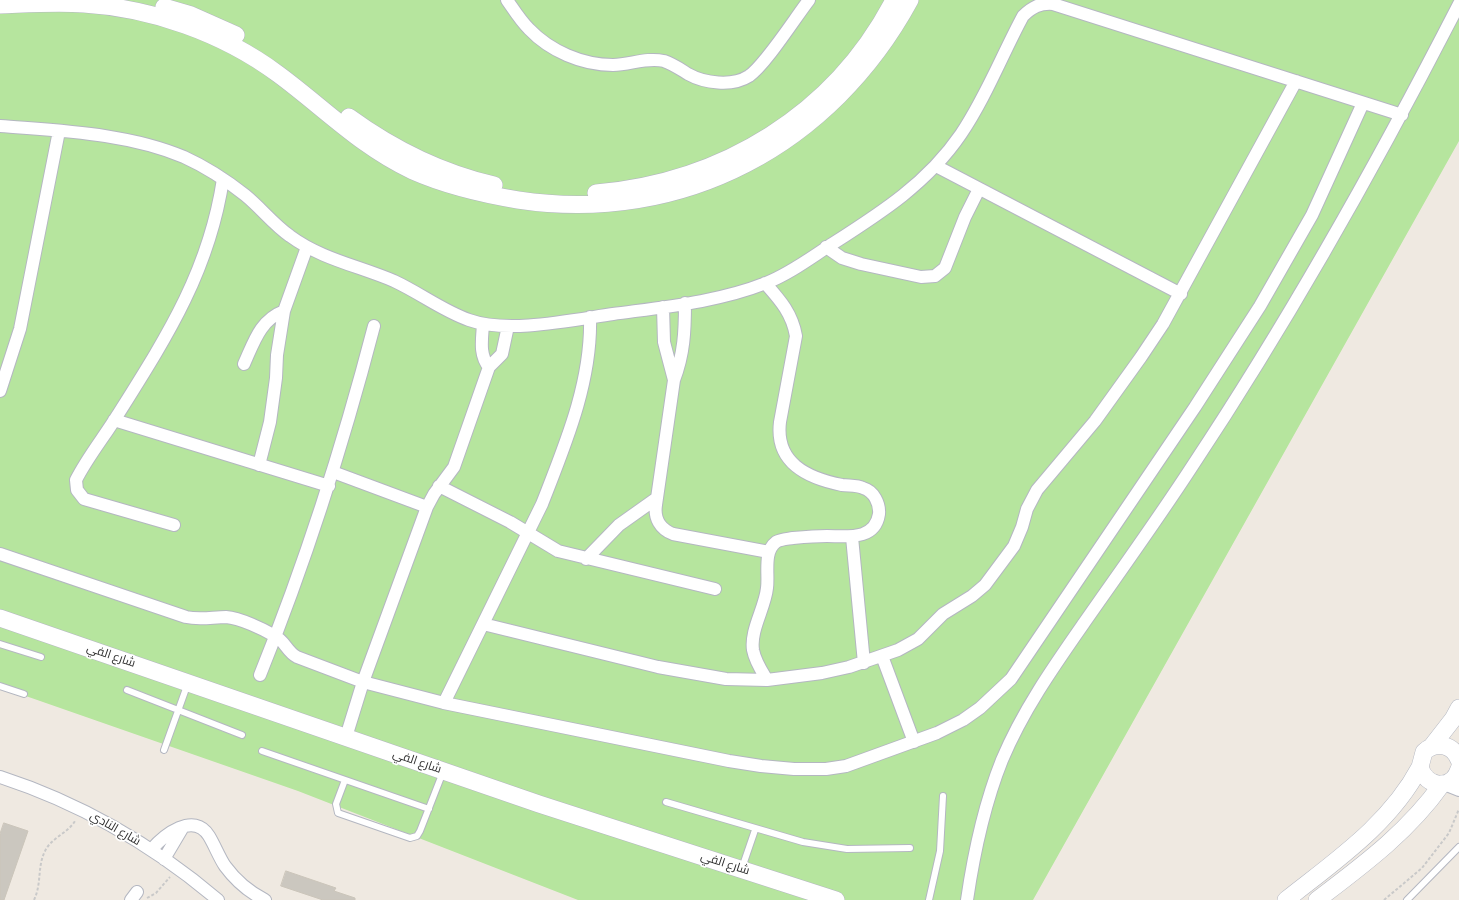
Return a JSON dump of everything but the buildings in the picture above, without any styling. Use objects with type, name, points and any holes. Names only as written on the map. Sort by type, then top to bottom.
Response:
[{"type":"street","points":[[131,0],[191,15],[254,44],[290,68],[361,126],[381,139],[424,162],[446,171],[493,185],[539,193],[574,194],[614,192],[664,182],[713,166],[758,144],[800,115],[839,79],[876,32],[894,0]]},
{"type":"street","points":[[507,0],[520,19],[539,38],[561,53],[587,62],[613,65],[647,59],[656,60],[672,65],[696,78],[718,82],[732,81],[749,76],[765,59],[809,0]]},
{"type":"street","points":[[0,5],[67,3],[99,5],[145,13],[191,28],[236,48],[266,65],[344,128],[378,151],[415,172],[465,190],[492,196],[532,202],[581,205],[642,200],[685,190],[729,173],[768,152],[822,112],[857,77],[888,36],[910,0]]},
{"type":"street","points":[[0,126],[59,131],[145,143],[186,158],[223,179],[244,195],[278,226],[307,247],[395,282],[462,318],[483,324],[508,326],[590,317],[685,303],[740,291],[765,283],[790,271],[890,206],[936,166],[971,118],[1023,16],[1028,11],[1040,5],[1053,4],[1402,115]]},
{"type":"street","points":[[967,900],[973,859],[985,809],[1002,760],[1024,714],[1053,668],[1193,466],[1300,295],[1402,115],[1459,4]]},
{"type":"street","points":[[483,624],[682,672],[726,679],[767,680],[822,673],[864,663],[898,650],[918,639],[943,614],[972,596],[985,585],[1014,546],[1022,527],[1027,509],[1037,490],[1119,390],[1146,350],[1180,294],[1296,81]]},
{"type":"street","points":[[0,554],[186,617],[203,619],[228,617],[276,636],[283,642],[292,654],[363,682],[444,703],[729,760],[774,767],[826,769],[846,766],[914,742],[963,720],[980,708],[1011,679],[1024,662],[1191,414],[1260,306],[1312,215],[1363,103]]},
{"type":"street","points":[[0,392],[20,329],[59,131]]},
{"type":"street","points":[[936,166],[1180,294]]},
{"type":"street","points":[[174,525],[84,499],[77,490],[76,485],[79,475],[159,350],[193,285],[215,222],[223,179]]},
{"type":"street","points":[[826,247],[842,258],[861,264],[921,277],[935,276],[945,268],[965,217],[979,188]]},
{"type":"street","points":[[259,465],[270,422],[276,378],[277,355],[284,310],[307,247]]},
{"type":"street","points":[[765,283],[786,306],[792,320],[796,336],[779,429],[782,449],[791,463],[804,472],[830,482],[863,488],[875,497],[879,509],[879,515],[874,526],[865,534],[852,537],[817,536],[781,540],[774,544],[769,552],[767,589],[753,641],[755,658],[767,680]]},
{"type":"street","points":[[685,303],[686,337],[680,366],[674,380],[657,498],[656,516],[661,526],[669,532],[769,552]]},
{"type":"street","points":[[663,307],[664,342],[674,380]]},
{"type":"street","points":[[244,364],[263,325],[273,316],[284,310]]},
{"type":"street","points":[[444,703],[528,532],[555,471],[577,403],[588,357],[590,317]]},
{"type":"street","points":[[483,324],[482,351],[484,360],[489,367]]},
{"type":"street","points":[[260,675],[276,636],[329,486],[374,326]]},
{"type":"street","points":[[346,737],[363,682],[427,507],[439,486],[454,467],[489,367],[502,354],[508,326]]},
{"type":"street","points":[[114,420],[329,486]]},
{"type":"street","points":[[333,472],[427,507]]},
{"type":"street","points":[[439,486],[528,532],[558,551],[715,589]]},
{"type":"street","points":[[586,559],[618,525],[657,498]]},
{"type":"street","points":[[852,537],[864,663]]},
{"type":"street","name":"شارع الفي","points":[[0,618],[539,804],[836,900]]},
{"type":"street","points":[[882,656],[914,742]]},
{"type":"street","points":[[1286,900],[1376,826],[1404,793],[1420,767],[1424,752],[1432,746],[1453,719],[1459,708]]},
{"type":"street","points":[[1317,900],[1379,853],[1448,786],[1455,777],[1459,760],[1447,746],[1432,746]]},
{"type":"street","points":[[1420,767],[1427,781],[1437,785],[1448,786]]},
{"type":"street","name":"شارع النادي","points":[[0,777],[40,791],[80,809],[164,859],[218,900]]},
{"type":"street","points":[[150,850],[162,840],[184,826],[192,824],[209,835],[220,859],[234,876],[250,891],[265,900]]},
{"type":"street","points":[[164,859],[184,826]]},
{"type":"lane","points":[[0,644],[41,657]]},
{"type":"lane","points":[[164,750],[188,683]]},
{"type":"lane","points":[[0,686],[24,694]]},
{"type":"lane","points":[[127,690],[242,735]]},
{"type":"lane","points":[[262,751],[429,809]]},
{"type":"lane","points":[[346,780],[335,807],[340,814],[410,838],[419,834],[443,771]]},
{"type":"lane","points":[[929,900],[940,851],[943,796]]},
{"type":"lane","points":[[666,802],[780,837],[826,846],[868,850],[910,848]]},
{"type":"lane","points":[[741,869],[755,830]]},
{"type":"lane","points":[[1407,900],[1459,847]]},
{"type":"path","points":[[34,900],[39,887],[41,859],[45,850],[51,842],[71,827],[80,809]]},
{"type":"path","points":[[1384,900],[1422,868],[1449,833],[1459,809]]},
{"type":"path","points":[[134,897],[145,898],[156,893],[177,868]]},
{"type":"green space","points":[[0,0],[1459,0],[1459,141],[1033,900],[578,900],[298,791],[0,687]]}]
